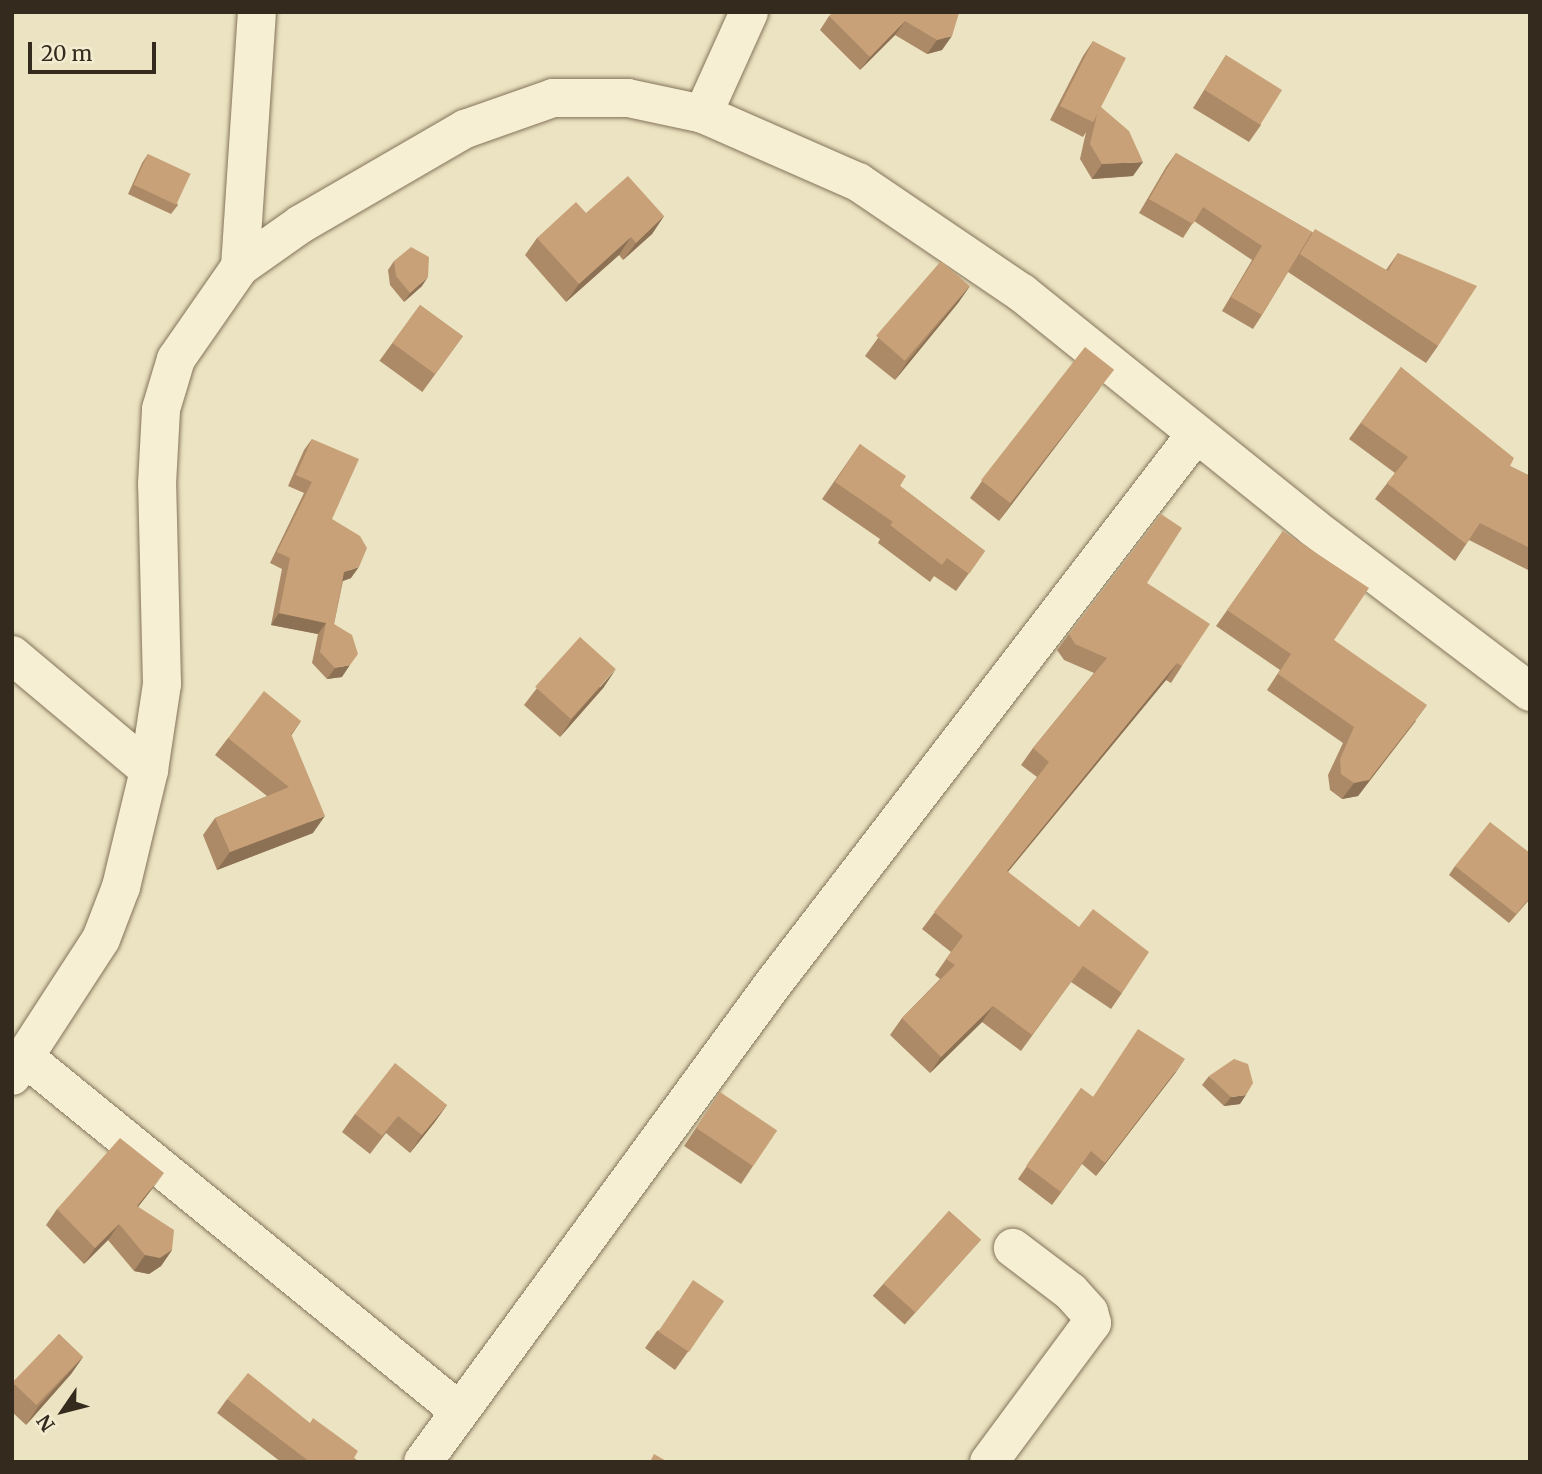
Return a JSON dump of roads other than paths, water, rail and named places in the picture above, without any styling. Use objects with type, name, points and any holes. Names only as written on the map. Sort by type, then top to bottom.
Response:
[{"type":"street","points":[[240,267],[257,12]]},
{"type":"street","points":[[703,114],[750,12]]},
{"type":"street","points":[[458,1410],[20,1068],[101,939],[121,887],[149,770],[162,684],[157,484],[161,409],[176,359],[240,267],[301,224],[466,129],[553,98],[628,98],[703,114],[858,182],[1022,293],[1196,434],[1530,692]]},
{"type":"street","points":[[423,1462],[458,1410],[773,984],[1196,434]]},
{"type":"street","points":[[12,655],[149,770]]},
{"type":"street","points":[[989,1462],[1092,1323],[1089,1312],[1071,1292],[1013,1248]]}]
